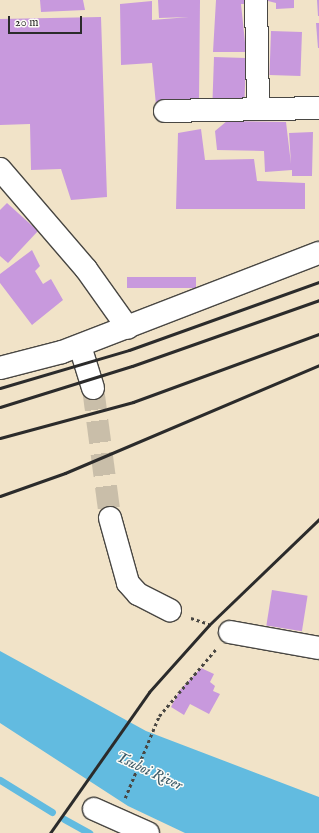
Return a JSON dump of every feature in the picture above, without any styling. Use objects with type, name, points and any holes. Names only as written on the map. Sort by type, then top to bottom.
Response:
[{"type":"street","points":[[256,0],[258,108]]},
{"type":"street","points":[[165,111],[319,108]]},
{"type":"street","points":[[0,169],[86,269],[128,328]]},
{"type":"street","points":[[0,368],[80,346],[319,253]]},
{"type":"street","points":[[80,346],[93,388]]},
{"type":"street","points":[[110,518],[128,583],[138,594],[170,610]]},
{"type":"street","points":[[230,632],[319,648]]},
{"type":"street","points":[[94,809],[148,833]]},
{"type":"path","points":[[116,819],[159,716],[230,632],[170,610]]},
{"type":"water","name":"Tsuboi River","points":[[0,651],[146,731],[319,797],[319,833],[185,833],[128,806],[0,723]]},
{"type":"building","points":[[40,0],[83,0],[85,10],[41,12]]},
{"type":"building","points":[[158,0],[200,0],[199,101],[156,105],[152,63],[121,65],[120,4],[152,1],[152,20],[189,17],[159,18]]},
{"type":"building","points":[[216,0],[246,0],[246,4],[241,4],[246,52],[213,52]]},
{"type":"building","points":[[264,0],[294,0],[294,8],[276,9],[276,3]]},
{"type":"building","points":[[317,0],[319,0],[319,16],[318,16]]},
{"type":"building","points":[[101,17],[107,197],[71,200],[61,169],[31,170],[30,124],[0,125],[0,19]]},
{"type":"building","points":[[316,23],[319,23],[319,48],[318,48]]},
{"type":"building","points":[[271,31],[302,32],[300,76],[269,75]]},
{"type":"building","points":[[214,57],[246,58],[245,99],[213,98]]},
{"type":"building","points":[[227,121],[286,122],[291,164],[289,133],[313,132],[312,176],[292,176],[292,170],[265,172],[264,151],[217,150],[215,131]]},
{"type":"building","points":[[201,129],[205,160],[254,159],[257,181],[305,183],[305,209],[176,209],[178,133]]},
{"type":"building","points":[[7,203],[38,231],[8,263],[0,256],[0,210]]},
{"type":"building","points":[[32,250],[40,266],[35,271],[43,284],[51,279],[63,300],[32,325],[0,283],[0,274]]},
{"type":"building","points":[[127,277],[196,277],[196,288],[127,288]]},
{"type":"building","points":[[272,590],[308,596],[302,631],[266,626]]},
{"type":"building","points":[[201,668],[214,674],[210,682],[215,686],[213,691],[220,694],[209,714],[190,704],[184,715],[171,707],[180,690]]},
{"type":"waterway","points":[[0,780],[52,812]]},
{"type":"waterway","points":[[64,819],[89,833]]},
{"type":"tunnel","points":[[93,388],[110,518]]},
{"type":"railway","points":[[0,388],[129,350],[319,282]]},
{"type":"railway","points":[[0,407],[132,366],[319,300]]},
{"type":"railway","points":[[0,438],[133,402],[319,334]]},
{"type":"railway","points":[[0,496],[65,473],[319,365]]},
{"type":"railway","points":[[50,833],[149,692],[209,625],[319,519]]}]
